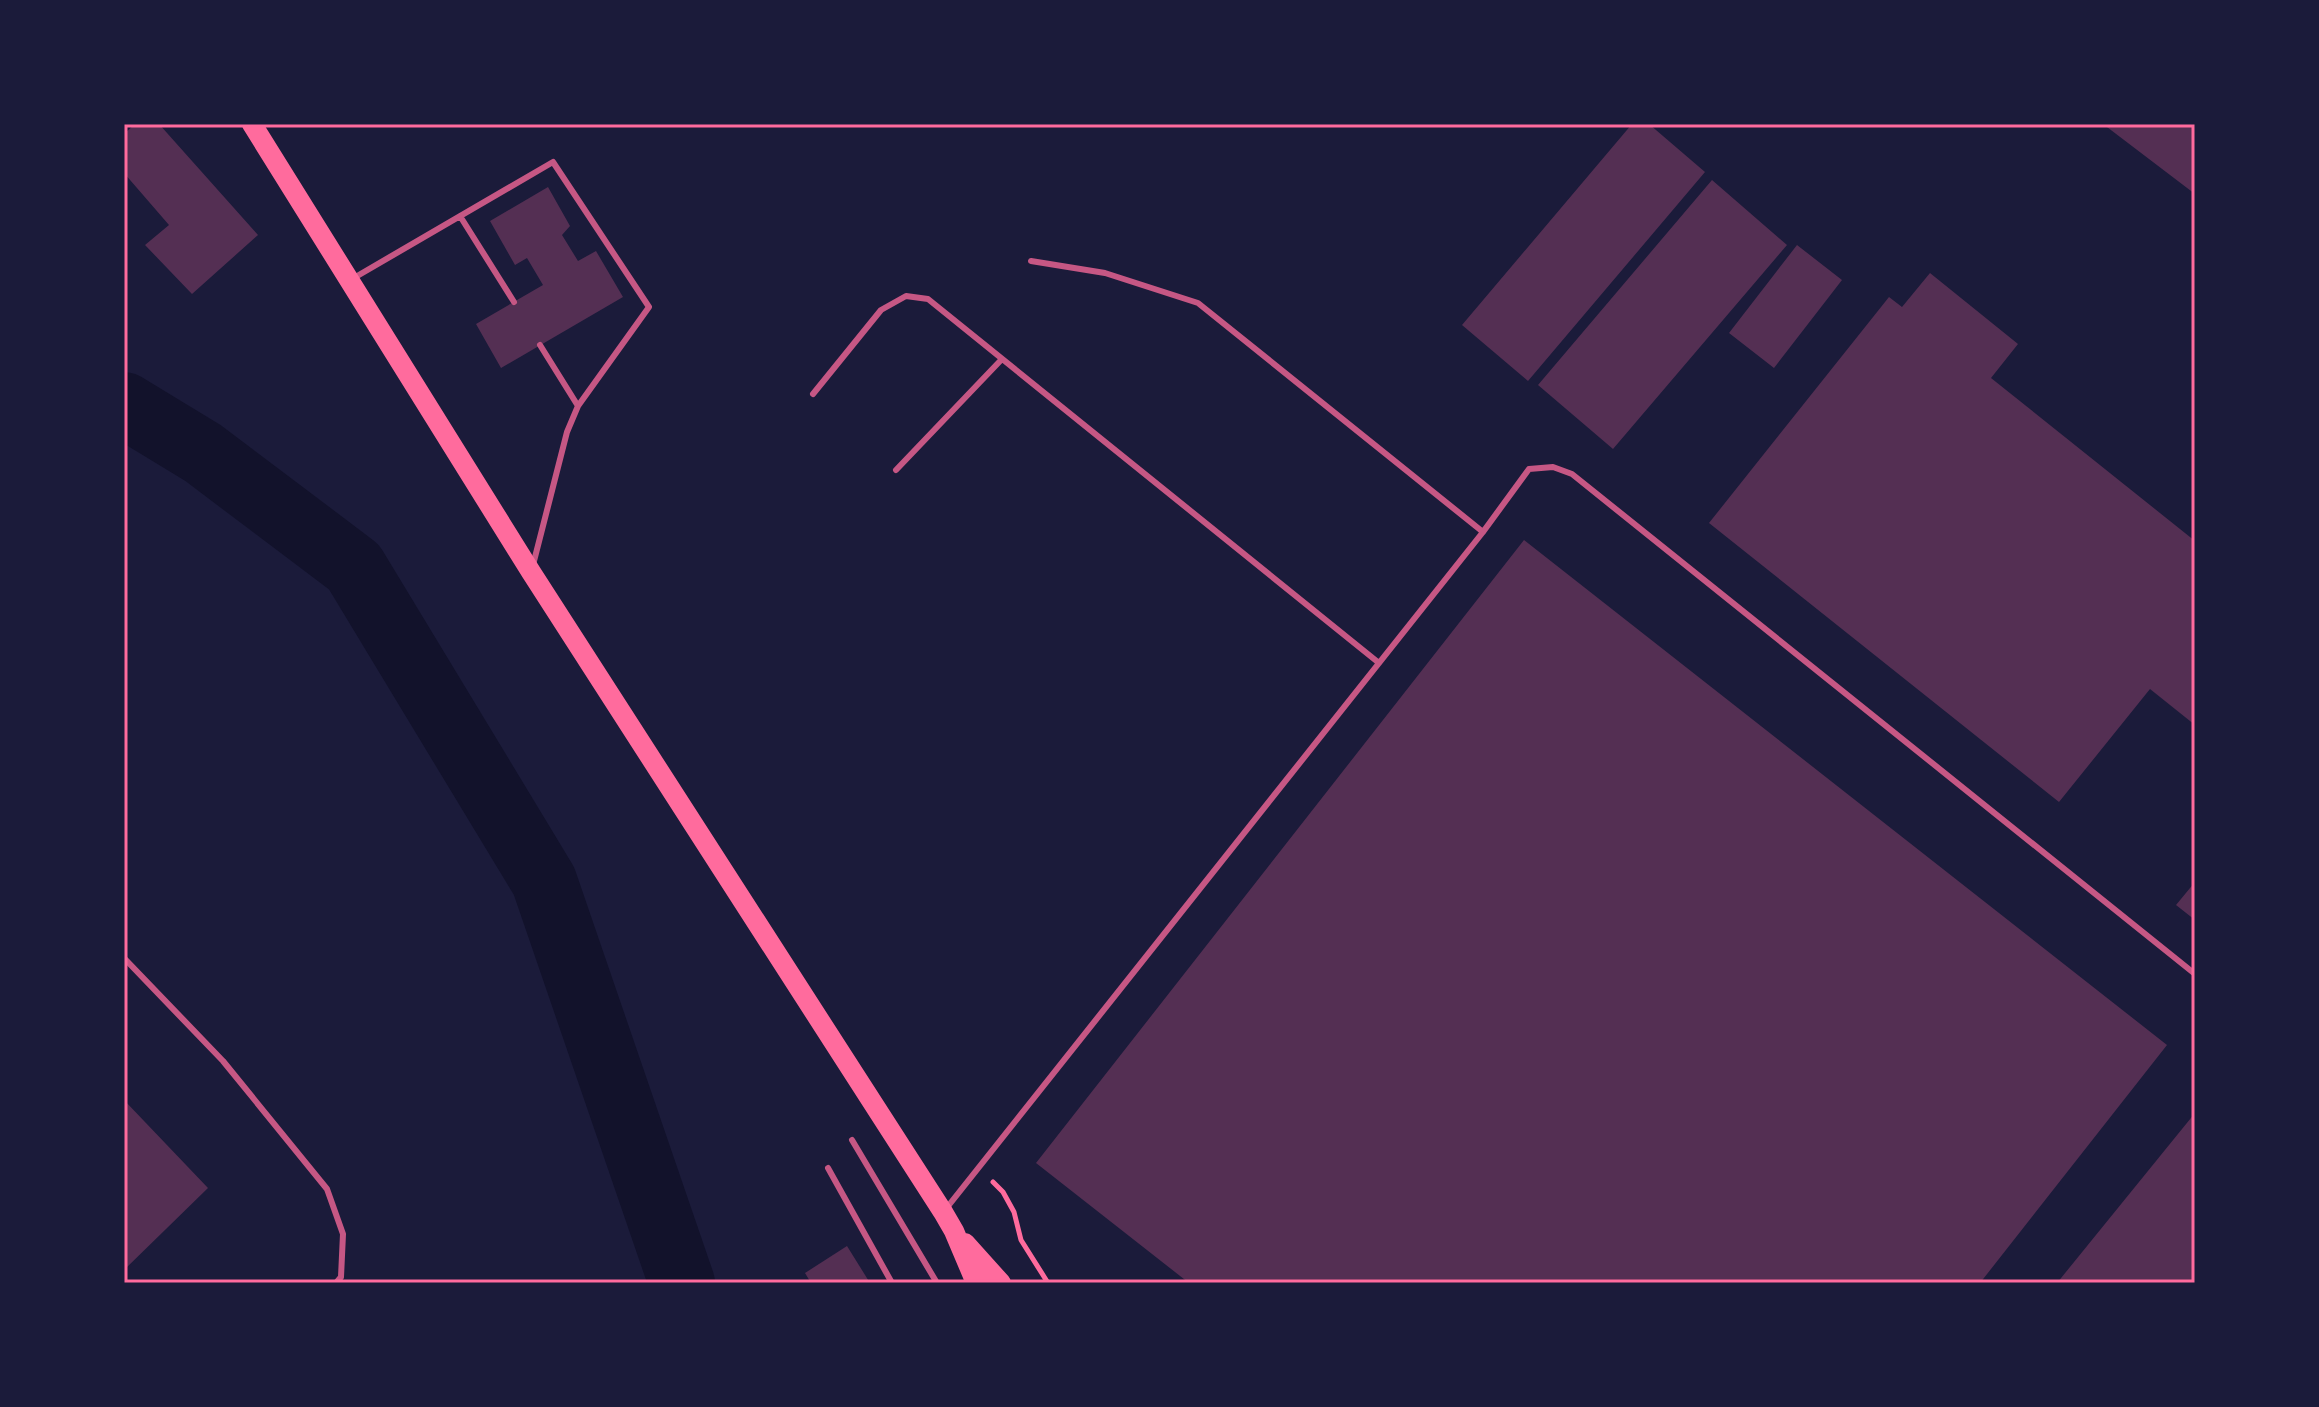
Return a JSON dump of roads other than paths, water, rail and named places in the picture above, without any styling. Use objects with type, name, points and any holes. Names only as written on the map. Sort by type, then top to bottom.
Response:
[{"type":"main road","points":[[252,124],[531,572],[943,1212],[976,1283]]},
{"type":"main road","points":[[954,1231],[1001,1283]]},
{"type":"lane","points":[[348,281],[553,162],[649,307],[578,406],[567,432],[531,572]]},
{"type":"lane","points":[[460,216],[514,302]]},
{"type":"lane","points":[[1031,261],[1105,273],[1198,303],[1483,532]]},
{"type":"lane","points":[[813,394],[881,310],[906,296],[928,299],[1379,663]]},
{"type":"lane","points":[[540,345],[578,406]]},
{"type":"lane","points":[[896,470],[1002,359]]},
{"type":"lane","points":[[943,1212],[1483,532],[1529,469],[1553,467],[1572,474],[2195,974]]},
{"type":"lane","points":[[124,958],[223,1061],[327,1189],[343,1234],[341,1277],[336,1283]]},
{"type":"lane","points":[[852,1140],[937,1283]]},
{"type":"lane","points":[[828,1168],[892,1283]]},
{"type":"waterway","points":[[124,405],[203,453],[354,567],[544,881],[682,1283]]}]
